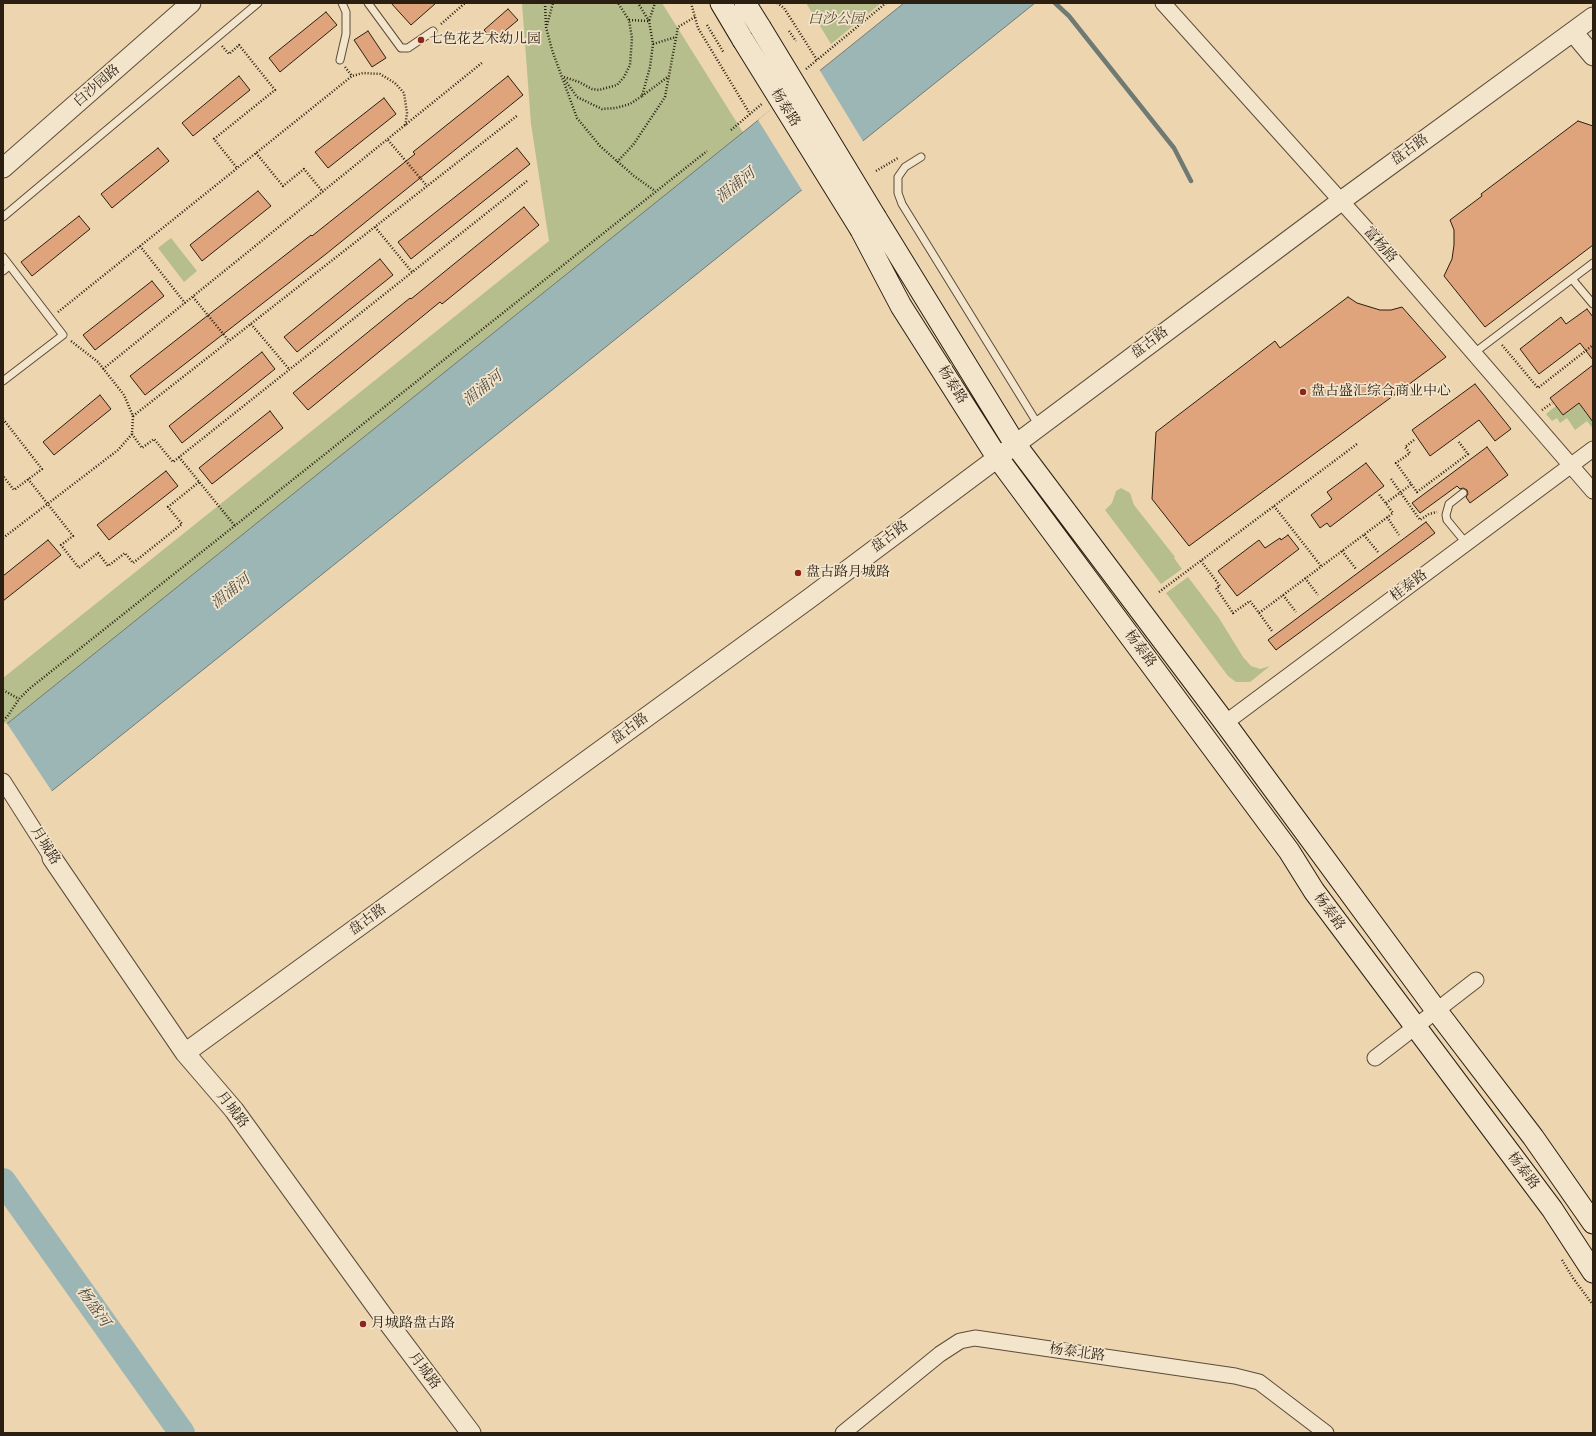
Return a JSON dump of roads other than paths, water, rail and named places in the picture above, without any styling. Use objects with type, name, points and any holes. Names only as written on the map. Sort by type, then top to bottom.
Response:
[{"type":"main road","name":"杨泰路","points":[[721,3],[743,40],[1015,444],[1226,723],[1436,1010],[1533,1137],[1593,1224]]},
{"type":"main road","name":"杨泰路","points":[[745,3],[760,27],[868,224],[902,306],[997,457],[1243,789],[1289,852],[1314,891],[1552,1209],[1593,1272]]},
{"type":"street","name":"白沙园路","points":[[3,168],[191,3]]},
{"type":"street","name":"富杨路","points":[[1163,3],[1341,201],[1593,491]]},
{"type":"street","name":"盘古路","points":[[185,1053],[803,602],[1341,201],[1593,17]]},
{"type":"street","points":[[1573,32],[1593,56]]},
{"type":"street","name":"桂泰路","points":[[1226,723],[1593,449]]},
{"type":"street","name":"月城路","points":[[3,781],[52,858],[185,1053],[234,1110],[383,1316],[471,1433]]},
{"type":"street","points":[[1375,1058],[1476,980]]},
{"type":"street","name":"杨泰北路","points":[[843,1433],[940,1354],[960,1341],[975,1338],[1235,1376],[1259,1382],[1326,1433]]},
{"type":"lane","points":[[3,217],[258,3]]},
{"type":"lane","points":[[340,60],[346,34],[346,12],[342,3]]},
{"type":"lane","points":[[368,3],[396,44],[401,48],[408,48],[433,31]]},
{"type":"lane","points":[[921,157],[905,167],[898,177],[898,193],[902,204],[1039,426]]},
{"type":"lane","points":[[3,257],[63,335],[3,381]]},
{"type":"lane","points":[[1474,353],[1593,263]]},
{"type":"lane","points":[[3,271],[10,266]]},
{"type":"lane","points":[[1572,279],[1593,304]]},
{"type":"lane","points":[[1463,493],[1449,504],[1446,515],[1447,520],[1466,543]]},
{"type":"water","name":"湄浦河","points":[[904,3],[1035,3],[3,830],[3,727]]},
{"type":"waterway","points":[[1055,3],[1069,16],[1174,148],[1191,181]]},
{"type":"waterway","name":"杨盛河","points":[[3,1181],[182,1433]]},
{"type":"place","name":"七色花艺术幼儿园","points":[[421,40]]},
{"type":"place","name":"盘古盛汇综合商业中心","points":[[1303,392]]},
{"type":"place","name":"盘古路月城路","points":[[798,573]]},
{"type":"place","name":"月城路盘古路","points":[[363,1324]]},
{"type":"park label","name":"白沙公园","points":[[836,20]]}]
